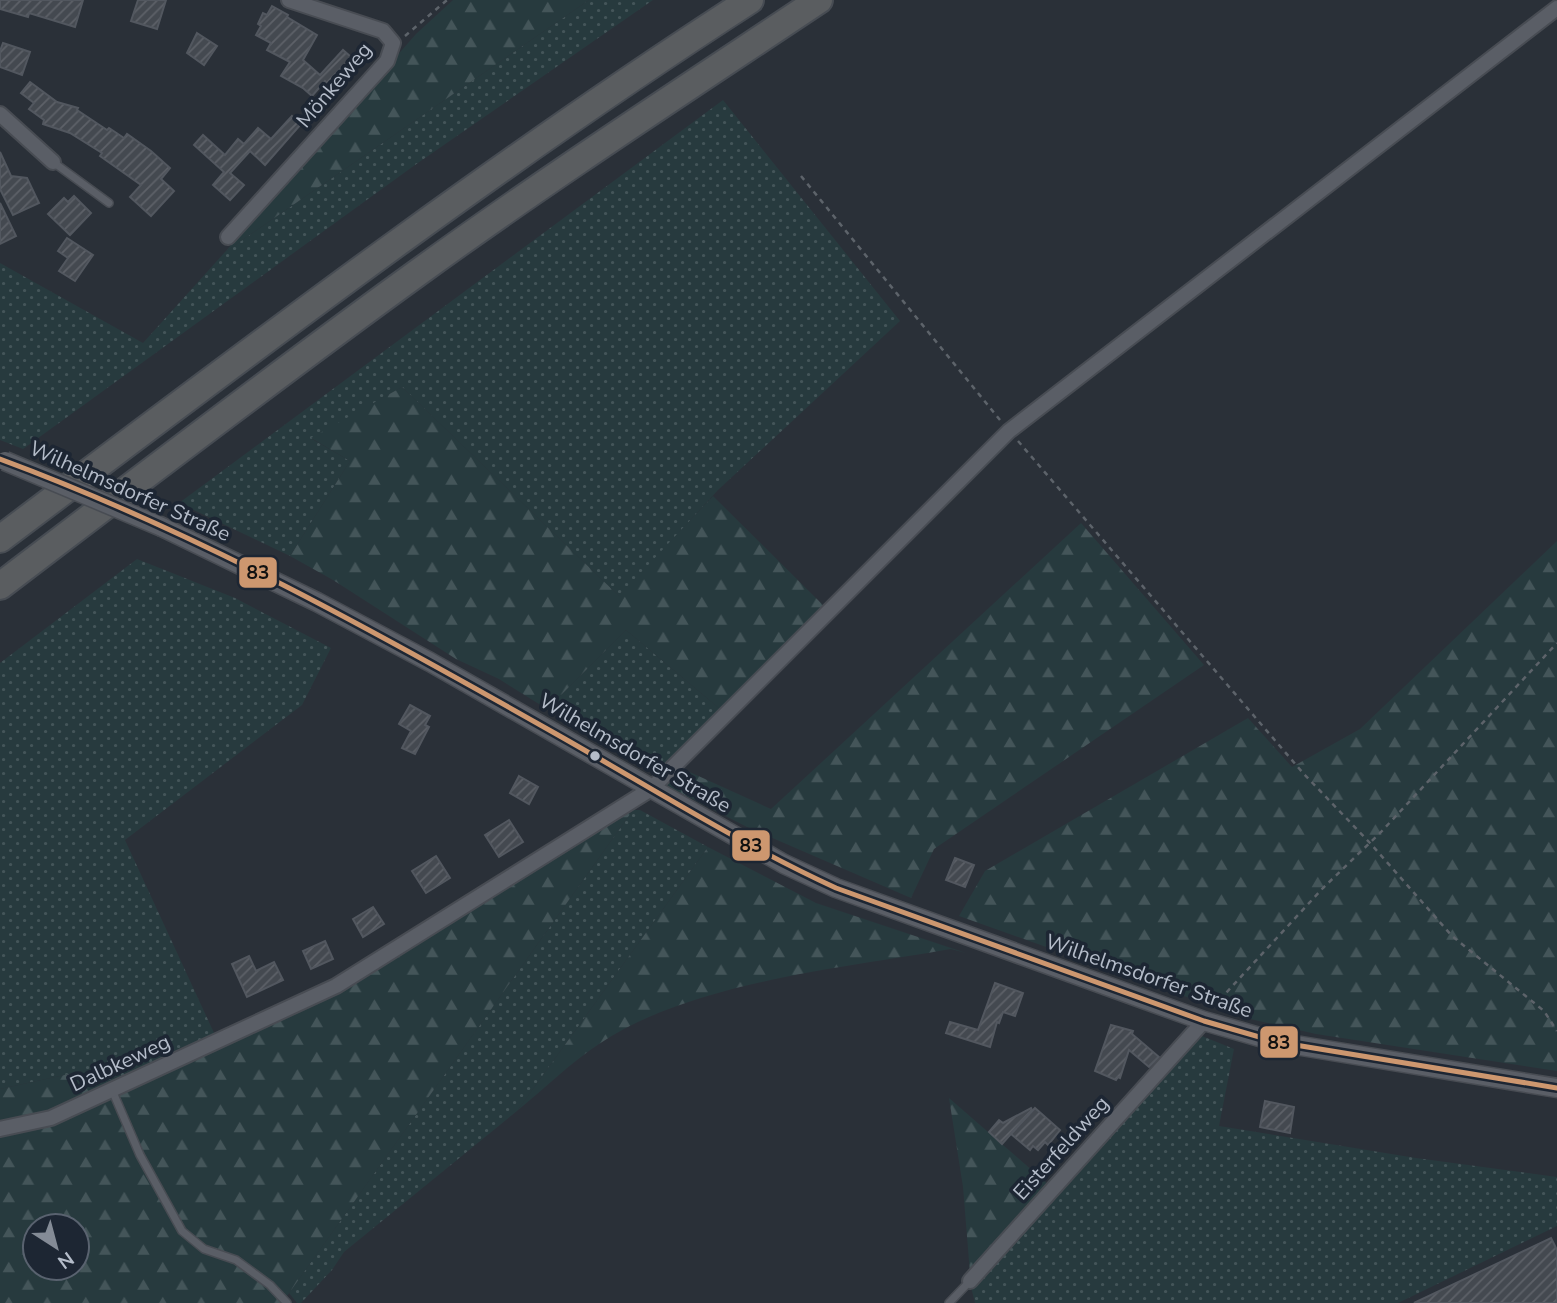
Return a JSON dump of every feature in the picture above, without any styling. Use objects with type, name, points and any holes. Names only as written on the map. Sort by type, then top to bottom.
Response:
[{"type":"highway","points":[[0,539],[375,258],[656,61],[750,0]]},
{"type":"highway","points":[[0,586],[417,273],[681,91],[819,0]]},
{"type":"street","name":"Mönkeweg","points":[[228,237],[387,61],[393,43],[383,31],[289,0]]},
{"type":"street","name":"Dalbkeweg","points":[[0,1129],[51,1118],[336,986],[651,789],[1009,431],[1557,8]]},
{"type":"street","points":[[0,114],[53,162]]},
{"type":"street","name":"Wilhelmsdorfer Straße","points":[[3,460],[162,527],[317,602],[419,656],[784,864],[836,888],[1204,1021],[1277,1041],[1557,1088]]},
{"type":"street","name":"Eisterfeldweg","points":[[970,1281],[1204,1021]]},
{"type":"lane","points":[[53,162],[109,203]]},
{"type":"lane","points":[[112,1090],[140,1156],[182,1231],[204,1249],[236,1260],[270,1284],[286,1303]]},
{"type":"lane","name":"Eisterfeldweg","points":[[949,1303],[970,1281]]},
{"type":"path","points":[[393,43],[414,30],[447,0]]},
{"type":"path","points":[[801,176],[1009,431],[1303,773],[1452,936],[1544,1011],[1557,1031]]},
{"type":"path","points":[[1204,1021],[1216,1004],[1323,888],[1370,844],[1557,643]]},
{"type":"green space","points":[[453,0],[589,0],[225,252],[416,34]]},
{"type":"green space","points":[[589,0],[653,0],[415,165],[23,449],[0,440],[0,263],[143,343],[225,252]]},
{"type":"green space","points":[[723,100],[900,321],[718,490],[620,597],[402,387],[312,439],[350,461],[290,556],[179,503]]},
{"type":"green space","points":[[402,387],[619,596],[713,496],[824,606],[720,709],[626,630],[547,709],[499,679],[456,659],[333,580],[290,556],[350,461],[311,438]]},
{"type":"green space","points":[[1081,523],[1204,665],[934,849],[911,898],[747,827],[665,785],[683,769],[771,809]]},
{"type":"green space","points":[[1557,541],[1557,1071],[1316,1034],[1246,1018],[959,916],[985,871],[1248,718],[1292,767],[1360,729]]},
{"type":"green space","points":[[137,559],[235,598],[331,648],[302,705],[125,840],[215,1035],[113,1082],[106,1066],[0,1089],[0,663]]},
{"type":"green space","points":[[626,630],[720,709],[657,772],[547,709]]},
{"type":"green space","points":[[633,810],[640,810],[708,847],[517,1111],[344,1252],[332,1270],[301,1303],[297,1303],[289,1293]]},
{"type":"green space","points":[[633,810],[282,1303],[0,1303],[0,1137],[52,1126],[341,992]]},
{"type":"green space","points":[[708,847],[816,903],[966,953],[951,949],[816,971],[769,980],[678,1006],[636,1023],[599,1044],[517,1111]]},
{"type":"green space","points":[[1197,1034],[1234,1049],[1219,1126],[1416,1158],[1557,1177],[1557,1226],[1398,1303],[975,1303],[971,1287]]},
{"type":"green space","points":[[106,1066],[113,1082],[52,1110],[0,1122],[0,1089]]},
{"type":"green space","points":[[949,1098],[1049,1185],[970,1273],[963,1187]]},
{"type":"building","points":[[0,0],[83,0],[75,27],[29,13],[28,17],[0,9]]},
{"type":"building","points":[[138,0],[166,0],[157,29],[131,21]]},
{"type":"building","points":[[272,6],[317,35],[303,60],[320,75],[343,50],[359,64],[346,78],[340,72],[329,85],[325,81],[312,96],[281,76],[290,62],[267,50],[271,43],[256,35],[263,13],[267,15]]},
{"type":"building","points":[[197,33],[217,46],[204,65],[187,53]]},
{"type":"building","points":[[3,43],[30,52],[22,75],[0,67]]},
{"type":"building","points":[[30,82],[57,102],[78,108],[77,110],[107,130],[109,128],[124,138],[127,134],[151,151],[170,168],[161,179],[174,191],[151,216],[130,197],[141,185],[100,156],[102,153],[70,133],[43,124],[44,120],[29,109],[34,103],[21,93]]},
{"type":"building","points":[[292,116],[301,124],[265,165],[250,151],[230,173],[244,185],[230,200],[213,185],[224,172],[194,145],[203,135],[225,155],[238,139],[244,144],[258,128],[271,139]]},
{"type":"building","points":[[0,152],[11,176],[27,178],[39,203],[13,215],[0,189]]},
{"type":"building","points":[[74,196],[91,213],[70,235],[48,214],[64,198],[68,202]]},
{"type":"building","points":[[0,203],[16,236],[0,244]]},
{"type":"building","points":[[67,238],[93,255],[75,281],[59,271],[68,258],[58,251]]},
{"type":"building","points":[[410,705],[430,716],[425,725],[429,727],[415,754],[402,748],[411,731],[399,724]]},
{"type":"building","points":[[519,776],[538,787],[529,804],[510,793]]},
{"type":"building","points":[[509,820],[523,842],[499,857],[485,835]]},
{"type":"building","points":[[436,856],[450,878],[426,893],[412,871]]},
{"type":"building","points":[[955,858],[974,865],[965,887],[946,880]]},
{"type":"building","points":[[373,907],[384,924],[363,937],[353,919]]},
{"type":"building","points":[[325,941],[333,959],[311,969],[303,951]]},
{"type":"building","points":[[249,956],[256,971],[274,962],[283,980],[247,997],[232,964]]},
{"type":"building","points":[[995,983],[1023,993],[1015,1016],[1003,1012],[999,1023],[997,1022],[990,1047],[946,1033],[950,1022],[978,1030]]},
{"type":"building","points":[[1111,1025],[1133,1031],[1132,1034],[1159,1057],[1149,1067],[1129,1050],[1120,1078],[1116,1080],[1095,1071]]},
{"type":"building","points":[[1265,1101],[1294,1107],[1290,1133],[1260,1127]]},
{"type":"building","points":[[1031,1108],[1002,1144],[989,1132],[999,1120],[1003,1123]]},
{"type":"building","points":[[1035,1108],[1060,1130],[1048,1145],[1045,1142],[1038,1150],[1033,1146],[1030,1150],[1011,1134]]},
{"type":"building","points":[[1551,1238],[1557,1250],[1557,1303],[1414,1303]]},
{"type":"transit line","name":"83","points":[[0,459],[144,518],[285,586],[490,697],[730,834],[836,888],[1204,1021],[1277,1042],[1557,1088]]}]
